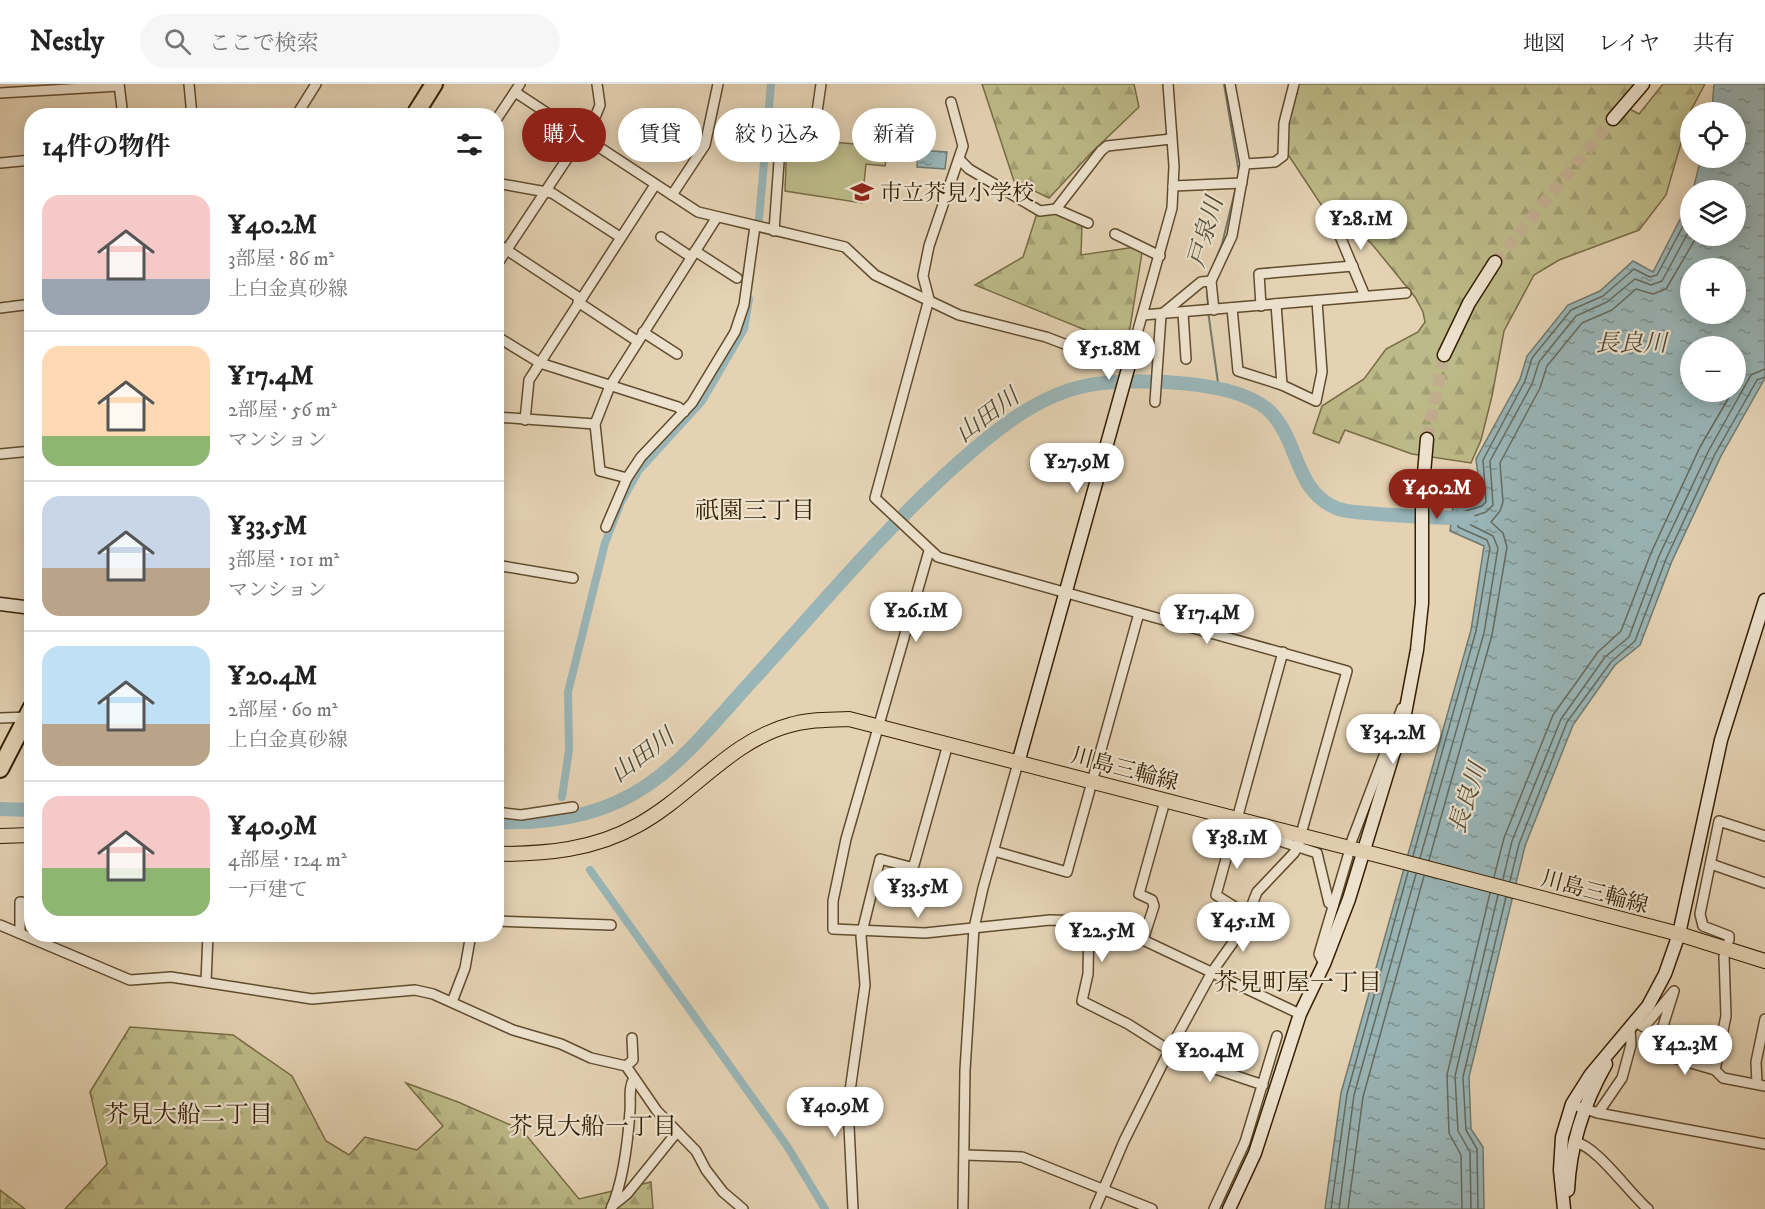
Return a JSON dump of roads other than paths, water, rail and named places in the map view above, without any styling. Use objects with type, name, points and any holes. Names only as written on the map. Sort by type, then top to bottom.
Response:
[{"type":"highway","points":[[419,108],[434,84]]},
{"type":"highway","points":[[0,769],[24,725]]},
{"type":"main road","name":"川島三輪線","points":[[504,854],[560,852],[612,838],[659,811],[750,742],[790,725],[816,720],[849,720],[878,725],[1166,801],[1235,823],[1366,852],[1679,934],[1765,961]]},
{"type":"main road","points":[[0,836],[24,836]]},
{"type":"street","points":[[189,84],[191,108]]},
{"type":"street","points":[[301,108],[316,84]]},
{"type":"street","points":[[597,84],[600,105],[598,108]]},
{"type":"street","points":[[672,195],[705,145],[718,84]]},
{"type":"street","points":[[774,231],[781,134],[782,131],[814,133],[821,84]]},
{"type":"street","points":[[963,1209],[965,1070],[974,928],[1172,208],[1168,84]]},
{"type":"street","points":[[1161,315],[1208,282],[1228,248],[1245,164],[1230,84]]},
{"type":"street","points":[[1245,164],[1275,162],[1283,156],[1284,123],[1294,84]]},
{"type":"street","points":[[1613,118],[1642,84]]},
{"type":"street","points":[[0,93],[119,85],[122,108]]},
{"type":"street","points":[[504,108],[517,88],[544,108]]},
{"type":"street","points":[[951,102],[963,146],[941,206],[923,276],[929,299],[875,498],[938,557],[1347,671],[1303,827]]},
{"type":"street","points":[[1056,209],[1101,150],[1107,146],[1171,139]]},
{"type":"street","points":[[606,152],[698,212],[845,247],[875,275],[959,315],[1046,337],[1088,353],[1132,351]]},
{"type":"street","points":[[959,159],[969,169],[1040,211],[1056,209],[1088,223]]},
{"type":"street","points":[[0,163],[24,161]]},
{"type":"street","points":[[504,254],[564,162]]},
{"type":"street","points":[[1173,186],[1242,183]]},
{"type":"street","points":[[504,184],[552,193],[620,237]]},
{"type":"street","points":[[525,420],[529,380],[655,184]]},
{"type":"street","points":[[627,478],[600,471],[595,424],[610,386],[717,217]]},
{"type":"street","points":[[1332,217],[1365,296]]},
{"type":"street","points":[[606,527],[627,478],[641,457],[692,403],[740,322],[755,226]]},
{"type":"street","points":[[1115,234],[1160,256]]},
{"type":"street","points":[[661,237],[737,278]]},
{"type":"street","points":[[504,248],[637,341]]},
{"type":"street","points":[[1444,355],[1469,303],[1496,262]]},
{"type":"street","points":[[1261,306],[1259,274],[1353,266]]},
{"type":"street","points":[[1208,282],[1209,310]]},
{"type":"street","points":[[1143,315],[1406,293]]},
{"type":"street","points":[[1232,308],[1238,371],[1282,385],[1316,401],[1322,372],[1317,301]]},
{"type":"street","points":[[1276,304],[1282,385]]},
{"type":"street","points":[[0,308],[24,305]]},
{"type":"street","points":[[1183,313],[1186,359]]},
{"type":"street","points":[[1155,399],[1161,315]]},
{"type":"street","points":[[643,332],[677,354]]},
{"type":"street","points":[[504,341],[540,363],[678,407],[684,412]]},
{"type":"street","points":[[504,418],[595,424]]},
{"type":"street","points":[[1229,1209],[1255,1154],[1300,1014],[1324,964],[1366,852],[1404,719],[1412,682],[1422,603],[1422,496],[1427,439]]},
{"type":"street","points":[[0,454],[24,452]]},
{"type":"street","points":[[929,551],[846,839],[833,901],[833,929],[925,933],[1050,920],[1089,921],[1105,924],[1143,940],[1300,1014]]},
{"type":"street","points":[[504,566],[573,578]]},
{"type":"street","points":[[1566,1209],[1569,1168],[1584,1109],[1593,1087],[1656,992],[1679,934],[1721,740],[1765,600]]},
{"type":"street","points":[[0,604],[24,607]]},
{"type":"street","points":[[994,851],[1067,872],[1139,613]]},
{"type":"street","points":[[1095,1209],[1169,1051],[1212,972],[1251,917],[1216,895],[1283,652]]},
{"type":"street","points":[[1352,840],[1412,682]]},
{"type":"street","points":[[0,718],[24,715]]},
{"type":"street","points":[[853,1209],[848,1105],[865,985],[862,930],[880,859],[910,867],[914,865],[948,744]]},
{"type":"street","points":[[1143,940],[1154,906],[1152,900],[1139,894],[1166,801]]},
{"type":"street","points":[[504,813],[521,815],[573,807]]},
{"type":"street","points":[[1729,940],[1730,936],[1724,932],[1704,926],[1700,914],[1719,821],[1765,836]]},
{"type":"street","points":[[1235,823],[1317,853],[1329,903],[1333,906]]},
{"type":"street","points":[[1248,915],[1257,892],[1298,846]]},
{"type":"street","points":[[1324,964],[1319,954],[1348,856]]},
{"type":"street","points":[[1711,864],[1765,883]]},
{"type":"street","points":[[20,933],[20,902],[24,902]]},
{"type":"street","points":[[504,921],[611,925]]},
{"type":"street","points":[[1089,921],[1088,974],[1082,1001],[1128,1024],[1169,1051],[1213,1070],[1263,1085]]},
{"type":"street","points":[[0,925],[24,935]]},
{"type":"street","points":[[41,942],[130,980],[171,977],[312,999],[415,990],[433,994],[513,1030],[561,1044],[591,1058],[626,1066],[657,1111],[696,1151],[706,1170],[723,1192],[743,1209]]},
{"type":"street","points":[[206,982],[208,942]]},
{"type":"street","points":[[452,1002],[465,968],[470,942]]},
{"type":"street","points":[[1715,1070],[1726,1016],[1724,956]]},
{"type":"street","points":[[1566,1209],[1560,1170],[1562,1137],[1572,1104],[1591,1074],[1631,1028],[1644,1027],[1674,991],[1663,1026],[1667,1056],[1715,1070],[1723,1078],[1761,1085],[1756,1062],[1765,1019]]},
{"type":"street","points":[[1598,1113],[1622,1078],[1631,1045],[1631,1028]]},
{"type":"street","points":[[1214,1209],[1245,1142],[1277,1036]]},
{"type":"street","points":[[626,1066],[633,1060],[632,1038]]},
{"type":"street","points":[[611,1207],[620,1185],[630,1110],[630,1085],[634,1078]]},
{"type":"street","points":[[1572,1104],[1598,1113],[1765,1144]]},
{"type":"street","points":[[611,1207],[627,1194],[677,1132]]},
{"type":"street","points":[[1575,1142],[1582,1143],[1593,1152],[1648,1209]]},
{"type":"street","points":[[965,1155],[1023,1157],[1102,1191],[1152,1209]]},
{"type":"water","name":"長良川","points":[[1714,84],[1765,84],[1765,378],[1721,456],[1672,561],[1640,645],[1615,665],[1573,725],[1525,846],[1469,1077],[1471,1129],[1483,1147],[1484,1209],[1325,1209],[1341,1093],[1471,630],[1484,546],[1450,531],[1453,506],[1481,500],[1476,459],[1520,379],[1527,356],[1568,305],[1600,291],[1633,261],[1653,272],[1680,219],[1680,246],[1746,246],[1746,180],[1696,180],[1698,168],[1746,168],[1746,102],[1713,102]]},
{"type":"water","points":[[936,151],[947,152],[945,169],[917,167],[917,162],[936,162]]},
{"type":"waterway","points":[[758,230],[771,84]]},
{"type":"waterway","name":"戸泉川","points":[[1224,84],[1239,173]]},
{"type":"waterway","name":"戸泉川","points":[[1209,276],[1222,244],[1236,187]]},
{"type":"waterway","name":"戸泉川","points":[[1207,284],[1208,306]]},
{"type":"waterway","points":[[562,797],[569,750],[568,692],[605,543],[621,502],[639,470],[702,401],[744,329],[749,299]]},
{"type":"waterway","name":"戸泉川","points":[[1208,311],[1219,390]]},
{"type":"waterway","name":"山田川","points":[[504,822],[555,819],[593,811],[629,796],[660,776],[700,738],[850,572],[928,491],[1001,427],[1034,406],[1070,390],[1108,383],[1159,382],[1214,388],[1238,394],[1259,403],[1274,416],[1313,491],[1336,508],[1351,512],[1468,518]]},
{"type":"waterway","name":"山田川","points":[[0,809],[24,810]]},
{"type":"waterway","points":[[590,870],[787,1146],[825,1209]]},
{"type":"tunnel","points":[[1495,262],[1613,119]]},
{"type":"tunnel","points":[[1427,439],[1444,355]]},
{"type":"place","name":"市立芥見小学校","points":[[862,192]]},
{"type":"district","name":"祇園三丁目","points":[[755,510]]},
{"type":"district","name":"芥見町屋一丁目","points":[[1298,982]]},
{"type":"district","name":"芥見大船二丁目","points":[[189,1114]]},
{"type":"district","name":"芥見大船一丁目","points":[[593,1126]]}]
